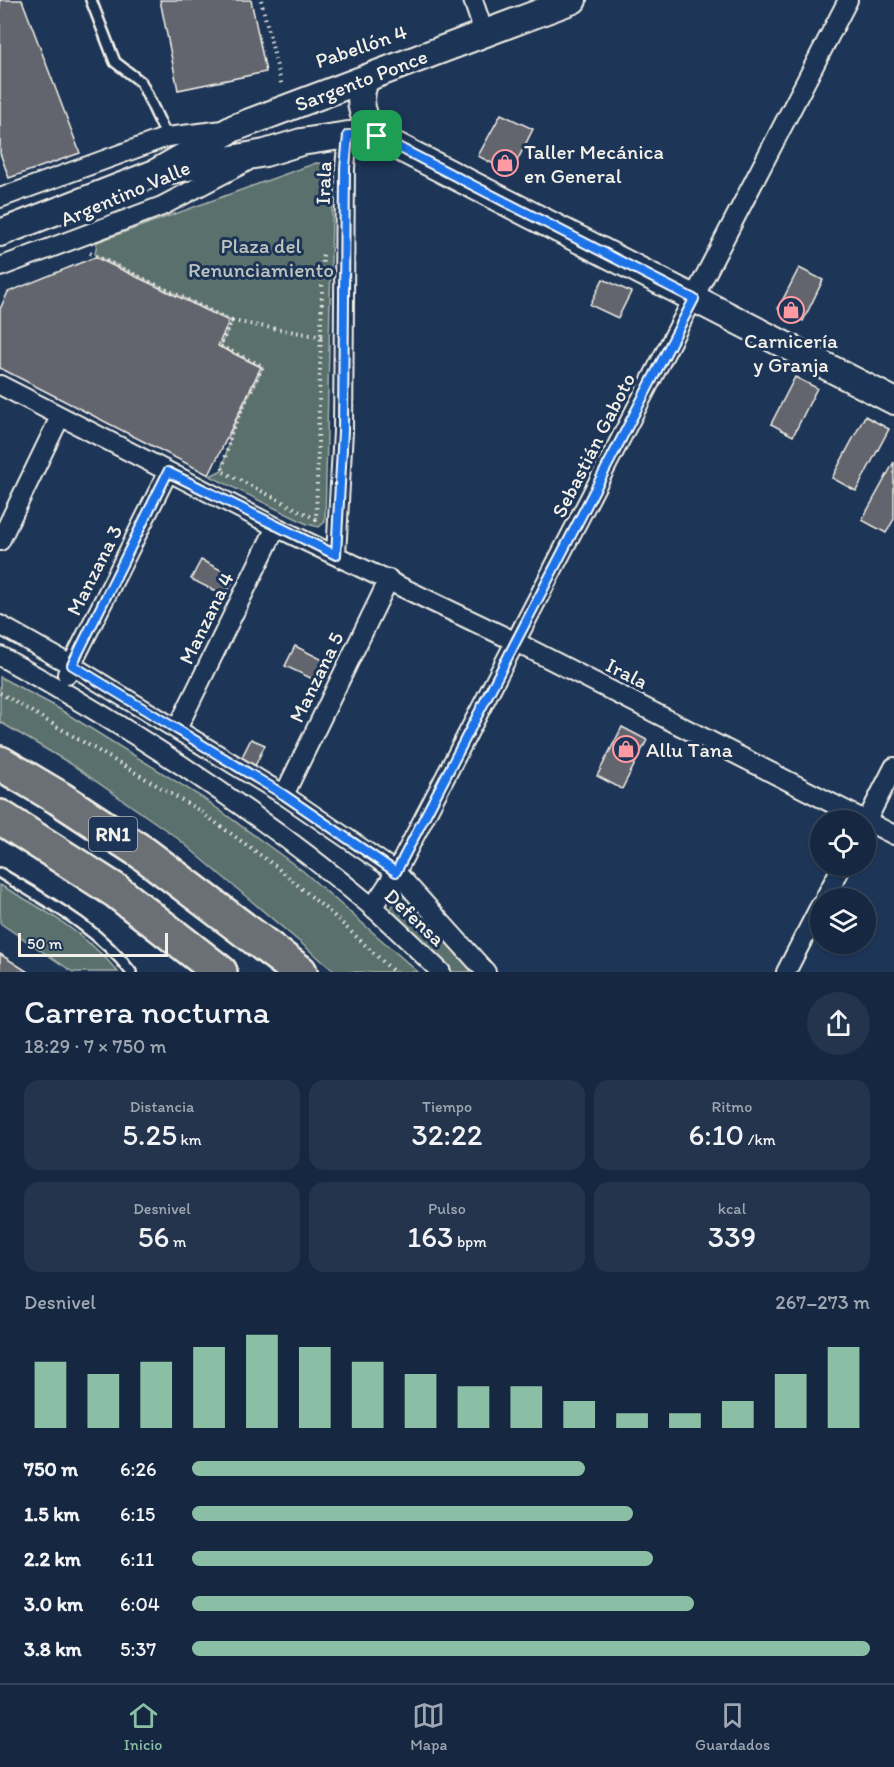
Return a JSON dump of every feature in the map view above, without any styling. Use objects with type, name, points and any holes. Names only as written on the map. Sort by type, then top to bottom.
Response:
[{"type":"highway","name":"RN1","points":[[0,763],[59,798],[143,854],[300,972]]},
{"type":"highway","name":"RN1","points":[[0,817],[116,891],[220,972]]},
{"type":"main road","name":"Sargento Ponce","points":[[155,173],[234,128],[573,0]]},
{"type":"main road","points":[[366,79],[361,89],[360,101],[363,115],[377,136]]},
{"type":"main road","points":[[0,233],[155,173],[265,153],[301,142],[348,135],[377,136],[894,401]]},
{"type":"street","points":[[473,0],[484,33]]},
{"type":"street","name":"Sebastián Gaboto","points":[[372,908],[396,872],[848,0]]},
{"type":"street","name":"Argentino Valle","points":[[0,198],[167,137],[234,128]]},
{"type":"street","name":"Irala","points":[[336,555],[343,431],[345,168],[348,135]]},
{"type":"street","name":"Argentino Valle","points":[[0,267],[162,206],[265,153]]},
{"type":"street","name":"Irala","points":[[0,385],[276,527],[389,579],[516,642],[844,810]]},
{"type":"street","points":[[0,541],[60,417]]},
{"type":"street","name":"Manzana 3","points":[[59,689],[168,472]]},
{"type":"street","name":"Manzana 4","points":[[177,729],[276,527]]},
{"type":"street","name":"Manzana 5","points":[[284,795],[389,579]]},
{"type":"street","points":[[0,625],[72,665],[284,795],[396,872],[486,972]]},
{"type":"street","name":"Defensa","points":[[0,656],[59,689],[214,787],[372,908],[441,972]]},
{"type":"street","points":[[872,810],[894,767]]},
{"type":"street","name":"Irala","points":[[876,826],[894,835]]},
{"type":"street","points":[[786,972],[810,925]]},
{"type":"lane","points":[[92,0],[115,62],[141,82],[167,137]]},
{"type":"lane","points":[[0,873],[91,930],[116,952],[131,972]]},
{"type":"path","points":[[261,0],[283,88]]},
{"type":"path","points":[[232,321],[220,346],[263,366],[232,430],[222,471],[316,519],[324,249]]},
{"type":"path","points":[[84,251],[232,321],[344,340]]},
{"type":"path","points":[[0,693],[197,809],[274,865],[333,915],[394,972]]},
{"type":"green space","name":"Plaza del Renunciamiento","points":[[316,163],[327,164],[333,173],[325,522],[319,527],[307,524],[210,476],[222,470],[232,430],[263,367],[220,346],[232,321],[95,255],[97,242]]},
{"type":"green space","points":[[0,677],[51,704],[203,798],[303,871],[418,972],[335,972],[176,837],[71,764],[0,722]]},
{"type":"green space","points":[[402,882],[474,972],[448,972],[391,917],[391,909]]},
{"type":"green space","points":[[0,885],[48,913],[78,934],[106,958],[118,972],[73,972],[0,923]]},
{"type":"building","points":[[0,0],[22,0],[80,153],[9,178],[0,153]]},
{"type":"building","points":[[160,0],[251,0],[266,72],[178,90]]},
{"type":"building","points":[[501,114],[533,129],[511,173],[478,156]]},
{"type":"building","points":[[95,257],[229,321],[218,346],[261,367],[209,475],[0,368],[0,309],[8,292]]},
{"type":"building","points":[[799,268],[823,280],[803,321],[778,309]]},
{"type":"building","points":[[603,279],[631,292],[618,318],[590,305]]},
{"type":"building","points":[[795,377],[817,388],[793,436],[771,424]]},
{"type":"building","points":[[865,416],[889,429],[856,491],[832,478]]},
{"type":"building","points":[[894,462],[894,519],[886,533],[862,520]]},
{"type":"building","points":[[201,560],[235,577],[225,596],[191,579]]},
{"type":"building","points":[[295,646],[329,663],[319,682],[285,666]]},
{"type":"building","points":[[622,727],[647,740],[622,789],[597,776]]},
{"type":"building","points":[[251,739],[265,745],[254,768],[240,761]]},
{"type":"building","points":[[0,954],[28,972],[0,972]]},
{"type":"place","name":"Taller Mecánica en General","points":[[505,163]]},
{"type":"place","name":"Carnicería y Granja","points":[[791,310]]},
{"type":"place","name":"Allu Tana","points":[[626,749]]},
{"type":"route","points":[[348,135],[377,136],[694,299],[396,872],[284,795],[72,665],[168,472],[336,555],[343,431],[345,168],[348,135]]}]
